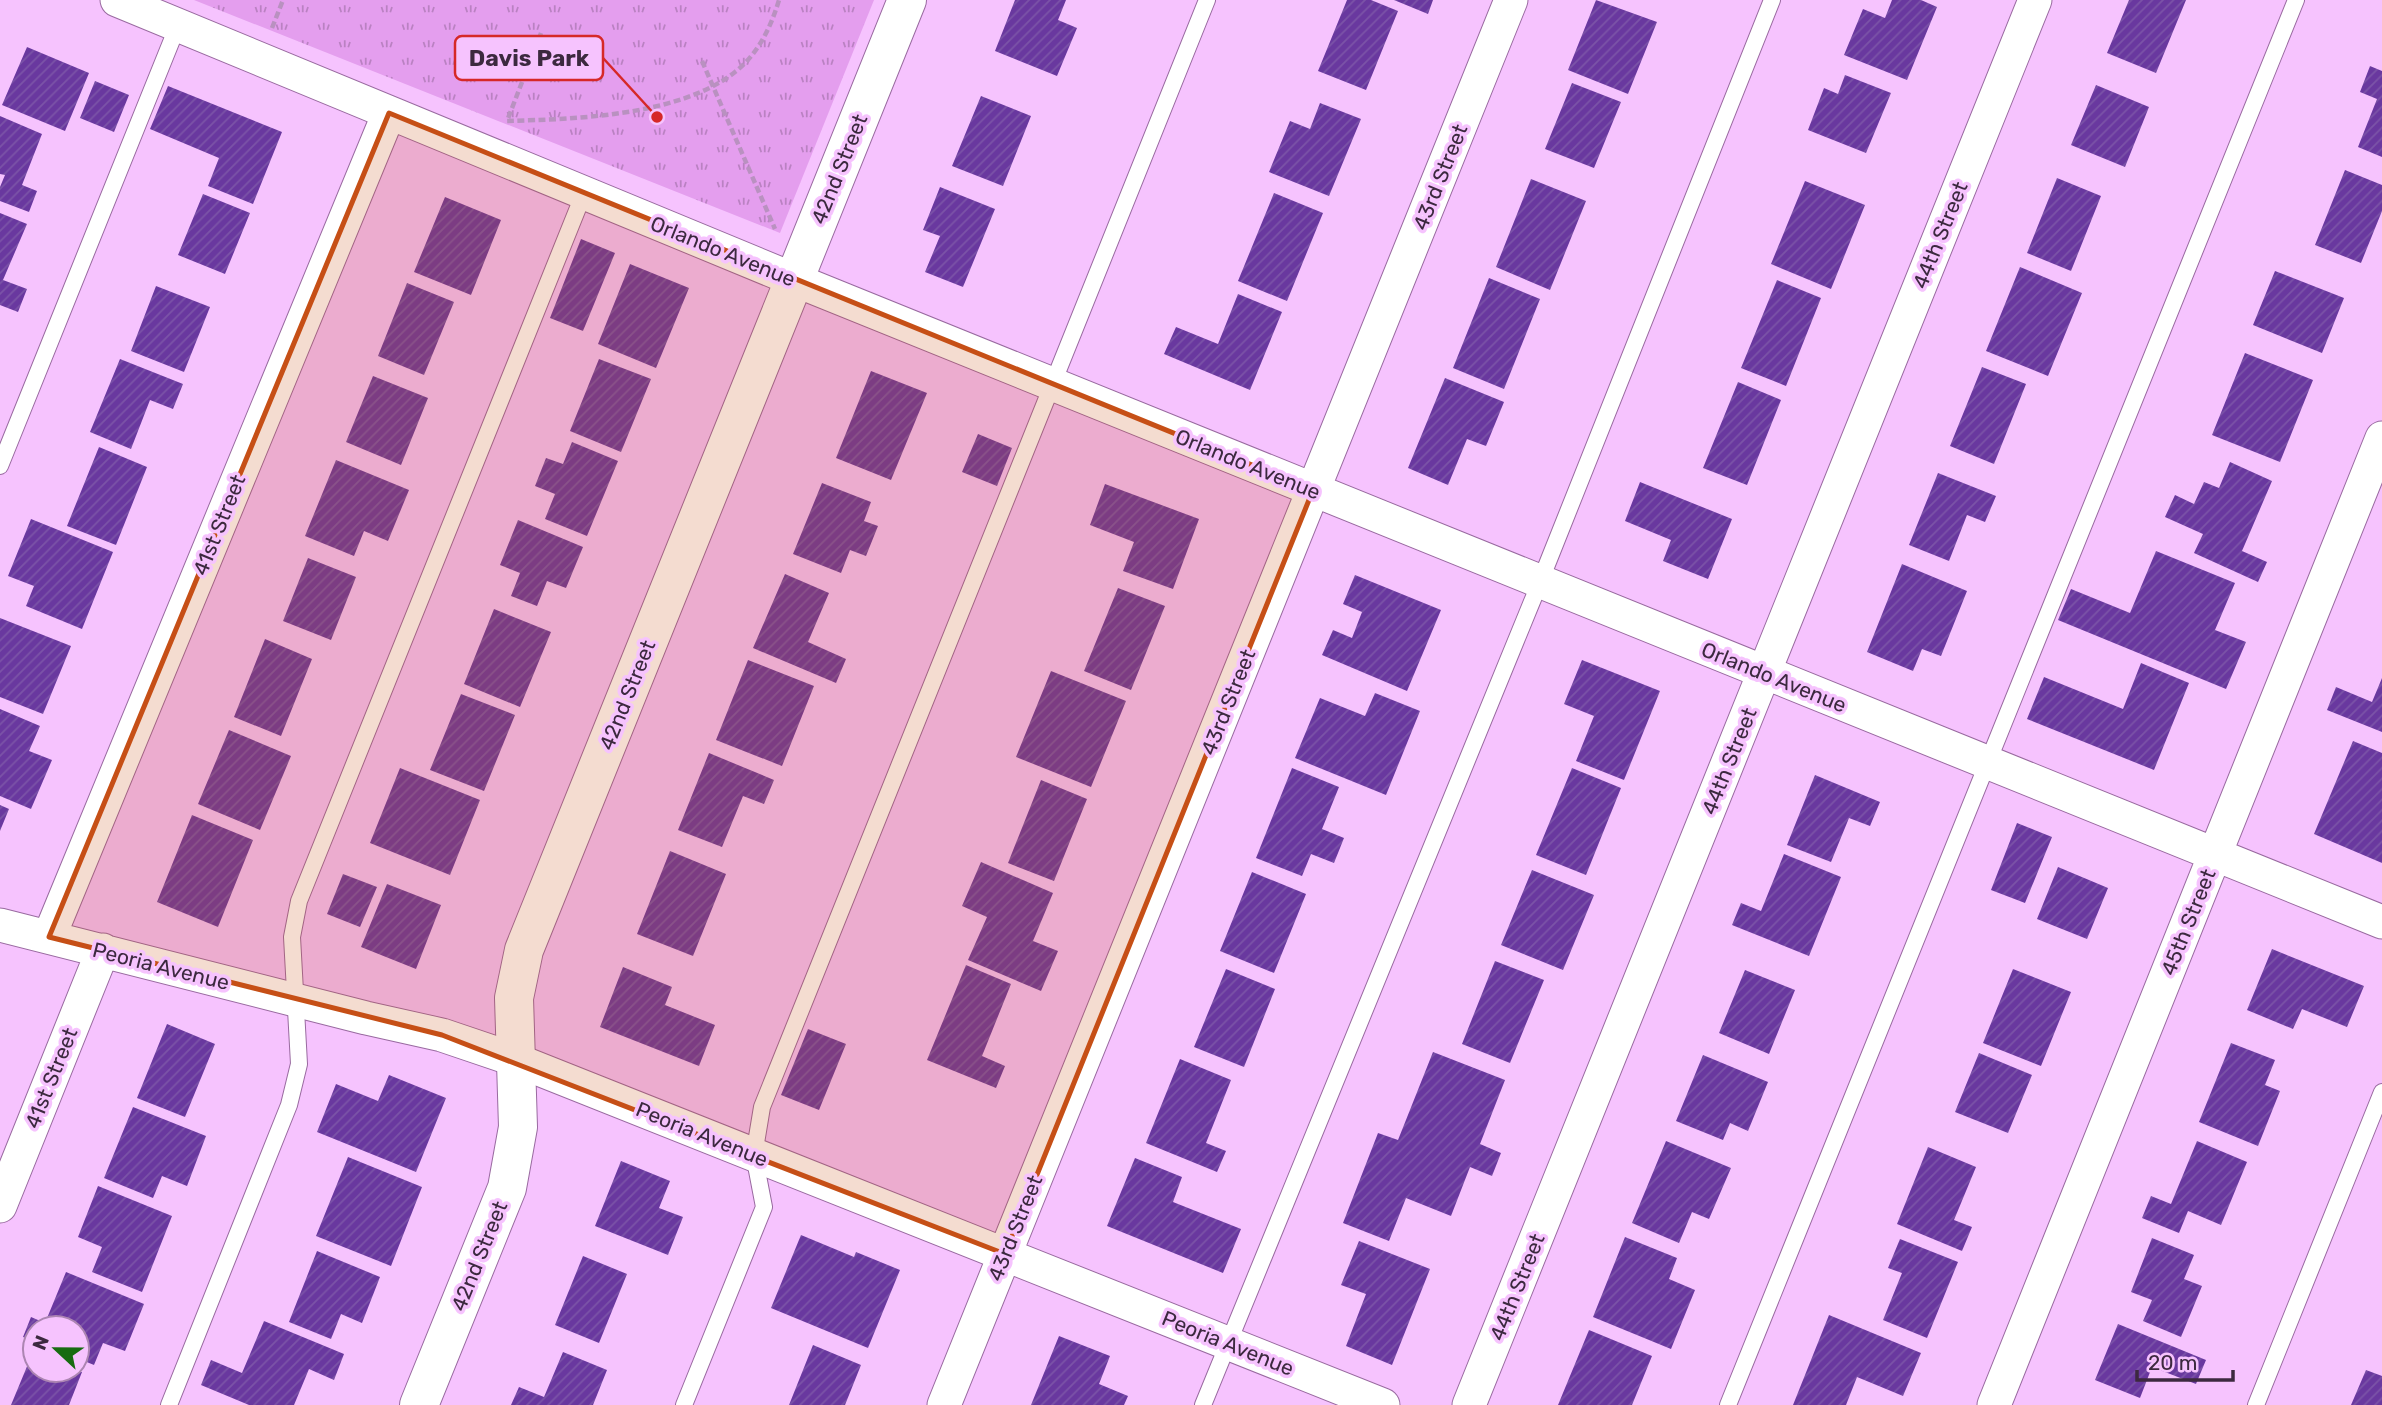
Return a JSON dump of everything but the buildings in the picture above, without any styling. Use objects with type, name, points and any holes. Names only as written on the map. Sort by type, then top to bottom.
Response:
[{"type":"street","name":"Orlando Avenue","points":[[117,0],[1052,385],[2382,922]]},
{"type":"street","name":"42nd Street","points":[[419,1405],[507,1188],[517,1126],[514,998],[524,950],[907,0]]},
{"type":"street","name":"43rd Street","points":[[944,1405],[1511,0]]},
{"type":"street","name":"44th Street","points":[[1469,1405],[2035,0]]},
{"type":"street","name":"41st Street","points":[[49,937],[389,113]]},
{"type":"street","name":"45th Street","points":[[1994,1405],[2382,438]]},
{"type":"street","name":"Peoria Avenue","points":[[0,925],[442,1035],[516,1060],[1383,1405]]},
{"type":"street","name":"41st Street","points":[[0,1206],[103,950]]},
{"type":"lane","points":[[684,1405],[764,1207],[754,1155],[762,1107],[1207,0]]},
{"type":"lane","points":[[1203,1405],[1540,582],[1772,0]]},
{"type":"lane","points":[[1728,1405],[2296,0]]},
{"type":"lane","points":[[0,466],[178,25]]},
{"type":"lane","points":[[169,1405],[289,1105],[299,1065],[292,937],[299,901],[584,194]]},
{"type":"lane","points":[[2256,1405],[2382,1092]]},
{"type":"path","points":[[271,29],[283,0]]},
{"type":"path","points":[[541,33],[507,121],[554,120],[641,109],[682,99],[713,86],[736,71],[758,49],[773,22],[779,0]]},
{"type":"path","points":[[702,61],[775,229]]},
{"type":"highlighted area","points":[[389,113],[1313,490],[1005,1254],[442,1035],[49,937]]},
{"type":"green space","points":[[194,0],[874,0],[780,233]]},
{"type":"place","name":"Davis Park","points":[[657,117]]}]
